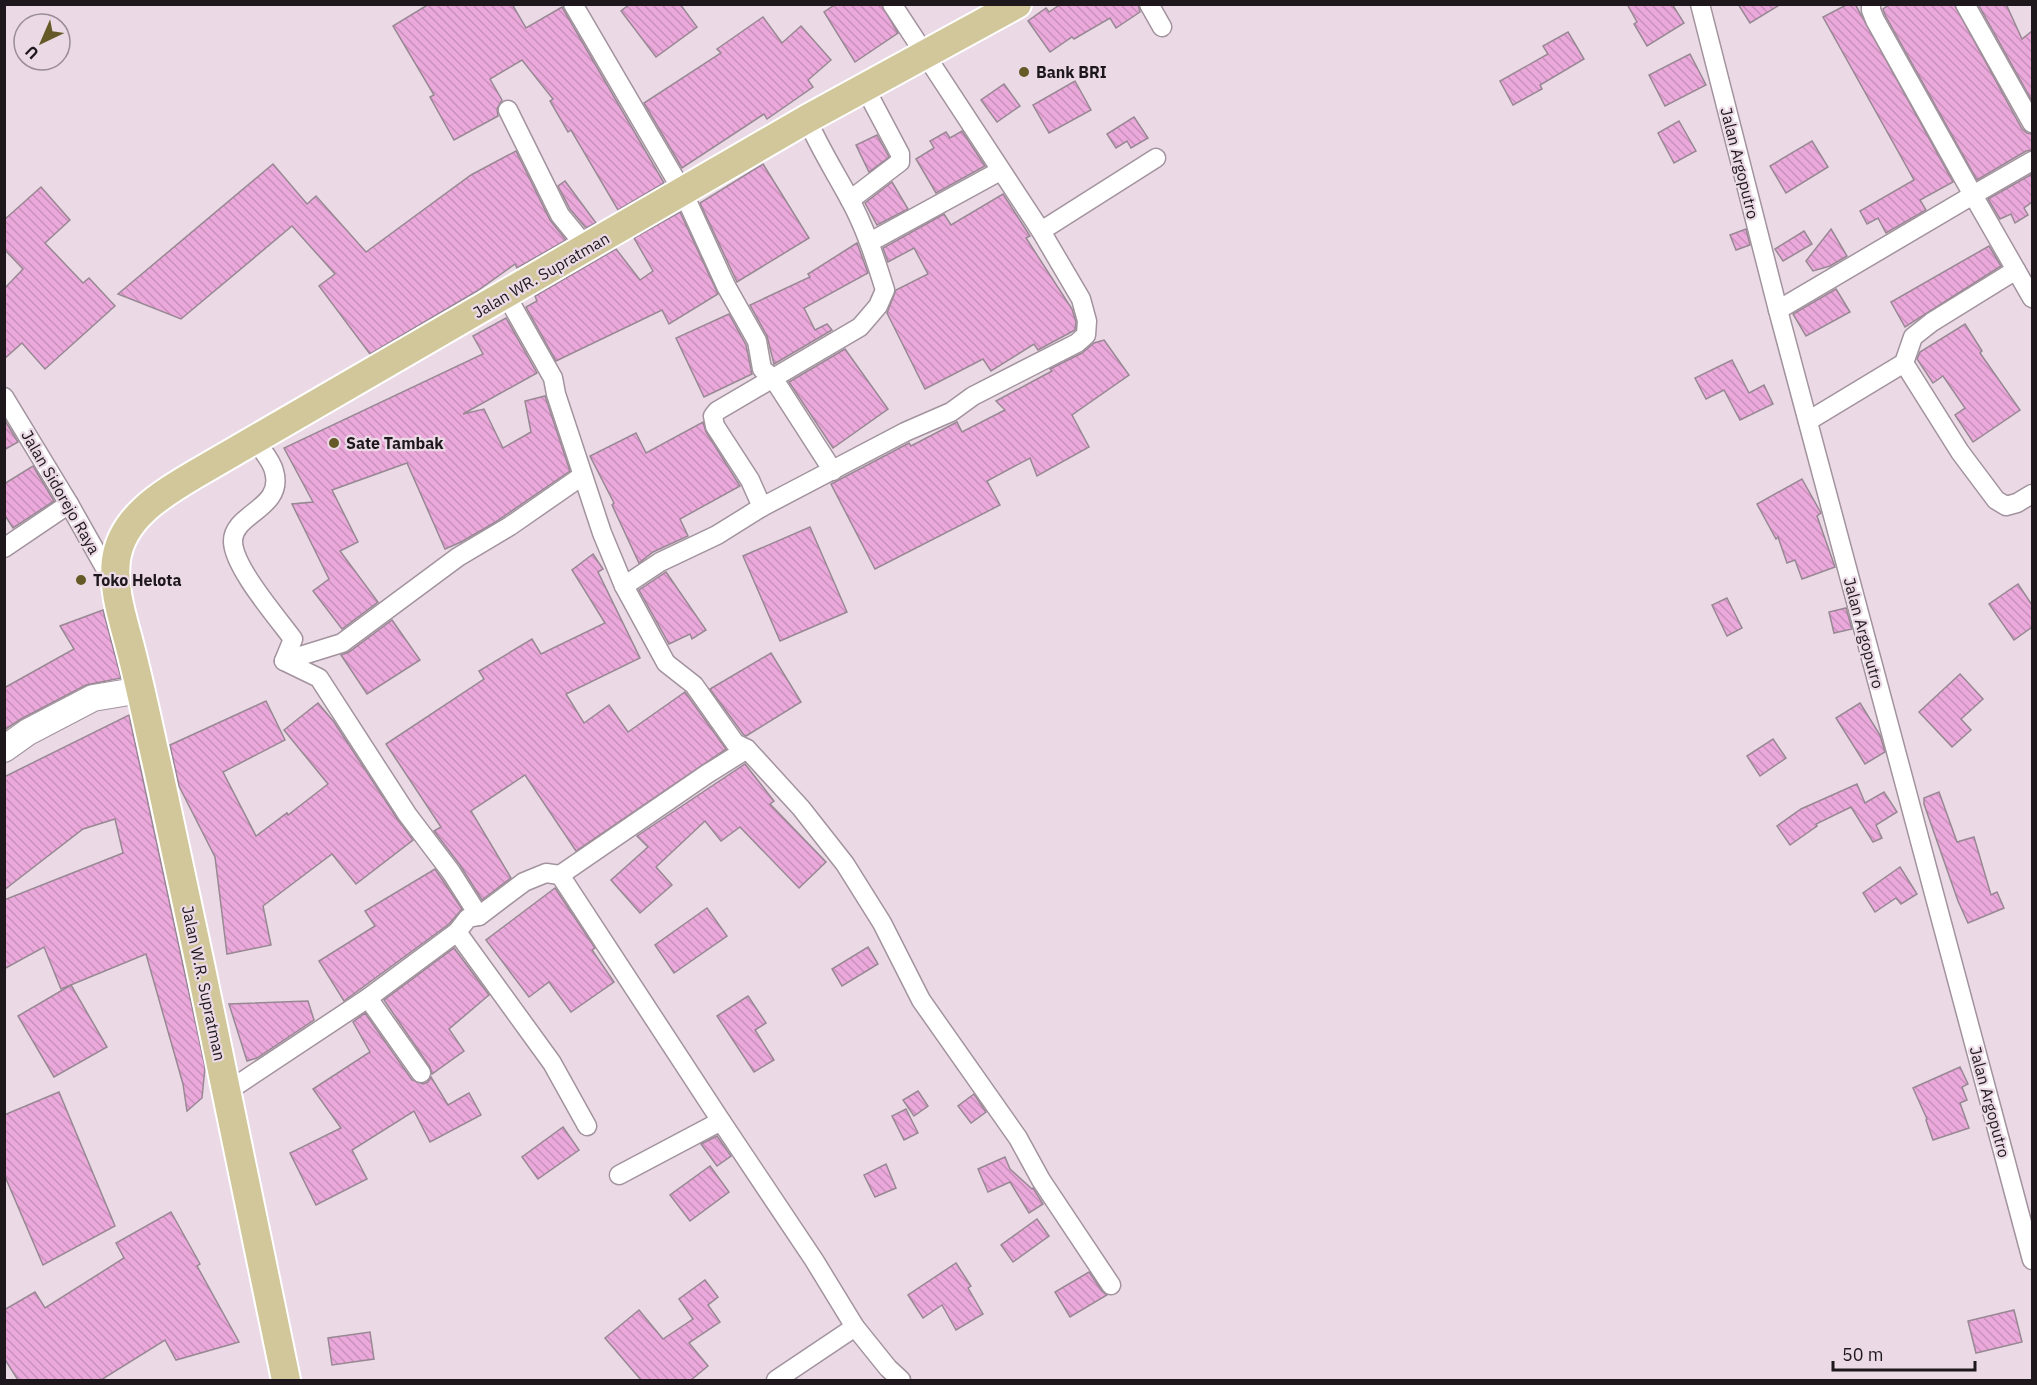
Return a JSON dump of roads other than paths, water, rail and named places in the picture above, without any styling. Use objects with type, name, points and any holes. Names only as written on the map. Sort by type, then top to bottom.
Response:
[{"type":"main road","name":"Jalan WR. Supratman","points":[[116,587],[116,561],[126,529],[166,492],[807,120],[1017,4]]},
{"type":"main road","name":"Jalan W.R. Supratman","points":[[116,587],[141,690],[228,1091],[286,1380]]},
{"type":"street","points":[[573,4],[683,192],[726,286],[757,341],[762,369],[773,378],[833,471]]},
{"type":"street","points":[[624,586],[660,562],[717,535],[762,507],[905,432],[951,412],[973,396],[1077,343],[1086,335],[1087,321],[1081,299],[1041,231],[892,4]]},
{"type":"street","points":[[1149,4],[1162,27]]},
{"type":"street","name":"Jalan Argoputro","points":[[1700,4],[1778,310],[2032,1260]]},
{"type":"street","points":[[1871,4],[1870,10],[1875,20],[2032,298]]},
{"type":"street","points":[[1965,4],[2032,123]]},
{"type":"street","points":[[850,200],[900,162],[900,153],[865,88]]},
{"type":"street","points":[[508,110],[560,215],[586,248]]},
{"type":"street","points":[[762,507],[750,480],[715,426],[713,416],[717,411],[860,327],[878,306],[885,290],[870,242],[807,120]]},
{"type":"street","points":[[1041,231],[1156,158]]},
{"type":"street","points":[[1778,310],[2032,161]]},
{"type":"street","points":[[870,242],[1000,171]]},
{"type":"street","points":[[1808,421],[1904,363],[1913,337],[1932,322],[2016,270]]},
{"type":"street","points":[[507,295],[553,378],[556,394],[602,533],[624,586],[666,663],[694,685],[735,743],[747,749],[801,808],[845,864],[882,923],[921,1000],[1018,1138],[1041,1180],[1111,1285]]},
{"type":"street","points":[[1904,363],[1960,452],[1996,500],[2006,506],[2017,503],[2032,494]]},
{"type":"street","name":"Jalan Sidorejo Raya","points":[[4,398],[69,504],[116,587]]},
{"type":"street","points":[[255,440],[274,471],[275,489],[262,508],[238,526],[234,532],[232,544],[242,568],[293,639],[284,662]]},
{"type":"street","points":[[284,662],[342,643],[458,557],[510,526],[582,476]]},
{"type":"street","points":[[4,548],[69,504]]},
{"type":"street","points":[[284,662],[319,678],[407,814],[452,872],[478,916]]},
{"type":"street","points":[[4,749],[28,732],[93,698],[141,690]]},
{"type":"street","points":[[228,1091],[368,998],[457,932],[468,918],[478,916],[524,882],[546,873],[560,875],[747,749]]},
{"type":"street","points":[[560,875],[814,1260],[855,1327],[888,1368],[901,1380]]},
{"type":"street","points":[[457,932],[552,1063],[587,1126]]},
{"type":"street","points":[[368,998],[421,1073]]},
{"type":"street","points":[[619,1175],[721,1121]]},
{"type":"street","points":[[776,1380],[855,1327]]},
{"type":"place","name":"Bank BRI","points":[[1024,72]]},
{"type":"place","name":"Sate Tambak","points":[[334,443]]},
{"type":"place","name":"Toko Helota","points":[[81,580]]}]
